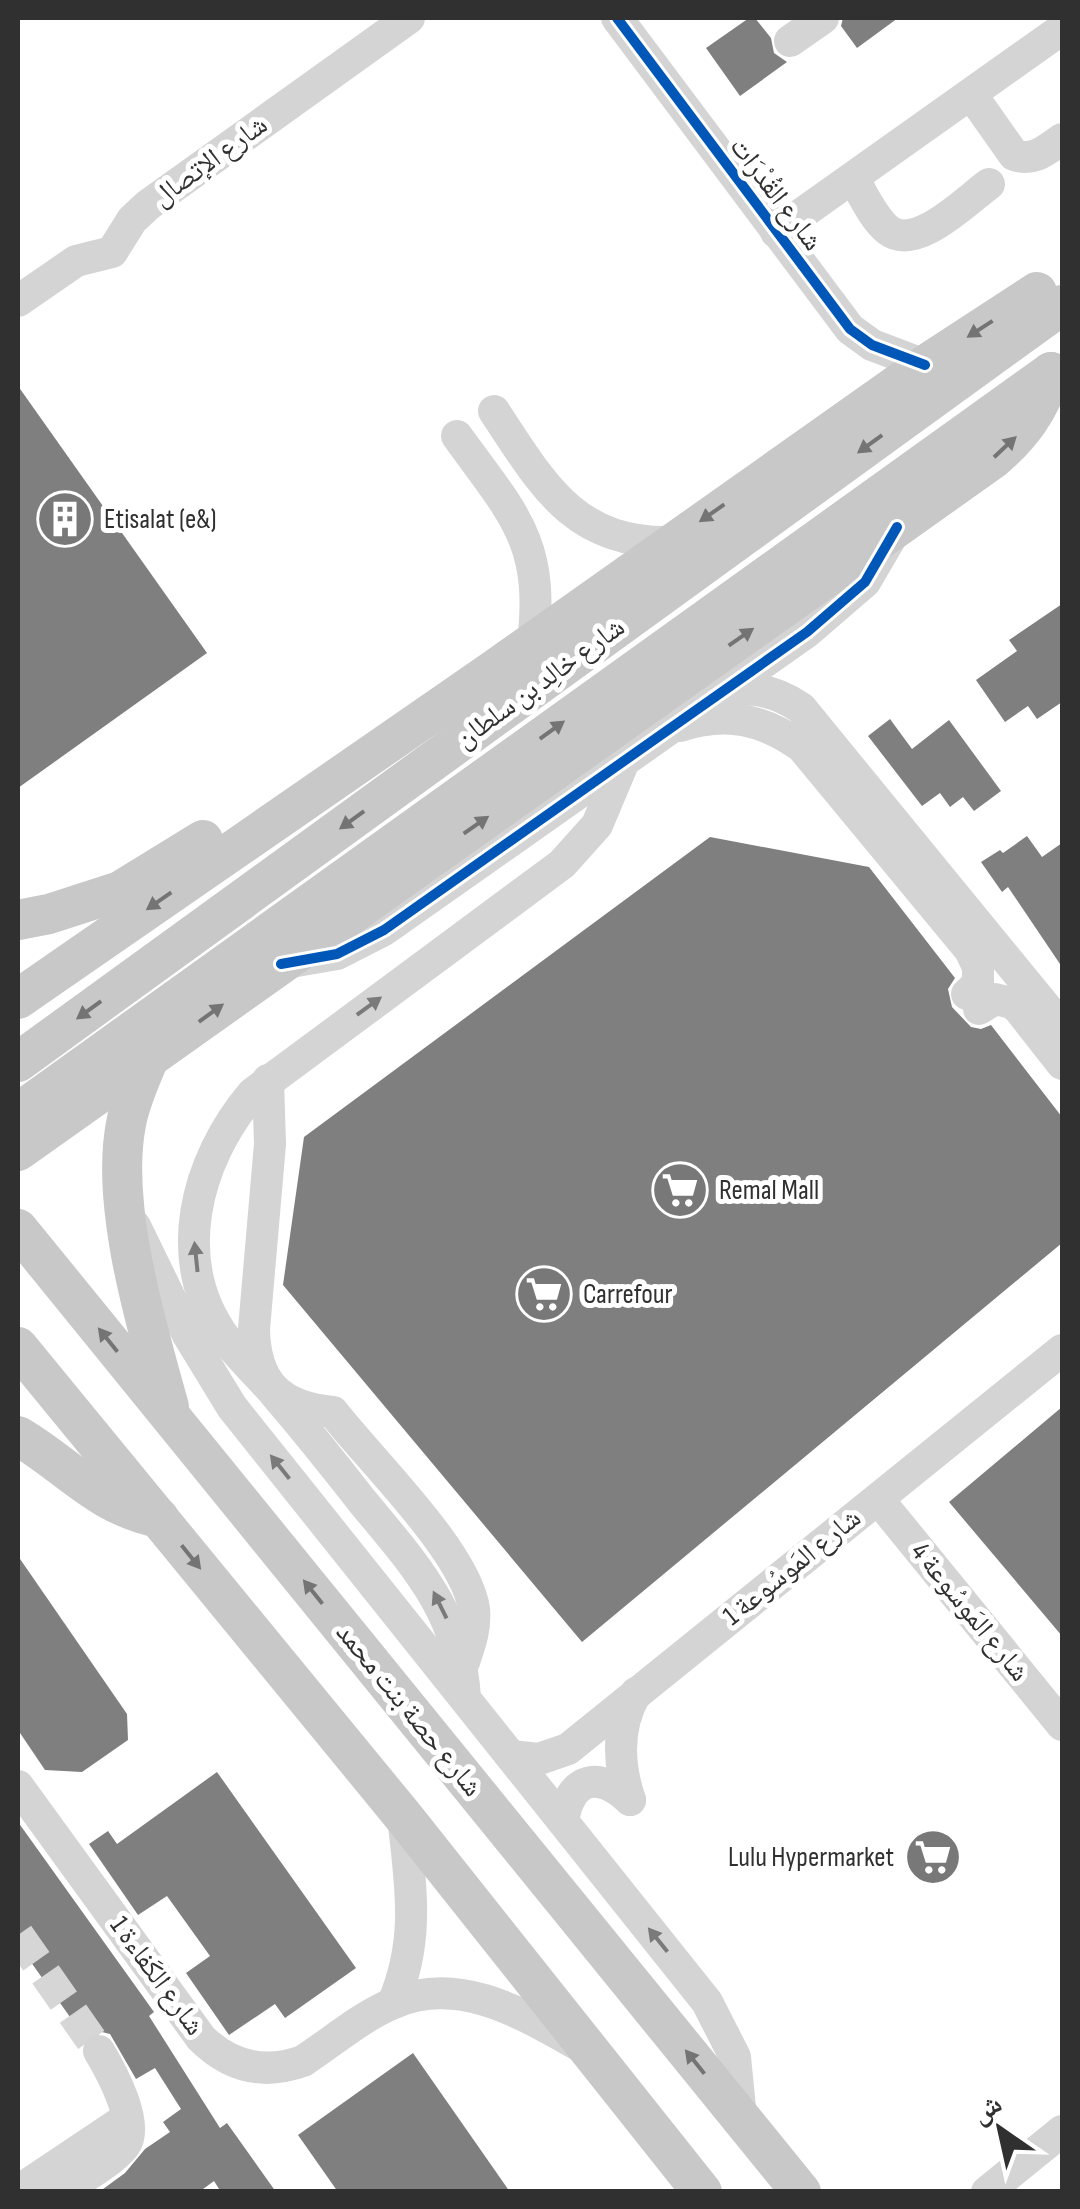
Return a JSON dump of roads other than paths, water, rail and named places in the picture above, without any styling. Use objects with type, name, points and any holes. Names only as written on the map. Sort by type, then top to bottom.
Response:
[{"type":"main road","points":[[18,999],[925,365],[1062,277]]},
{"type":"main road","name":"شارع خالِد بن سلطان","points":[[18,1062],[1062,305]]},
{"type":"main road","points":[[18,1151],[1008,445],[1040,404],[1056,368]]},
{"type":"main road","name":"شارع خالِد بن سلطان","points":[[18,1113],[1056,368]]},
{"type":"main road","points":[[18,920],[120,891],[426,703],[491,672]]},
{"type":"main road","points":[[148,1058],[126,1125],[122,1159],[139,1293],[173,1420]]},
{"type":"main road","name":"شارع حصة بنت محمد","points":[[18,1229],[800,2192]]},
{"type":"main road","points":[[18,1347],[403,1816],[702,2192]]},
{"type":"main road","points":[[18,1436],[103,1498],[121,1508],[159,1518]]},
{"type":"street","name":"شارع الإتصال","points":[[18,301],[76,261],[112,252],[132,220],[148,205],[408,18]]},
{"type":"street","name":"شارع القُدْرَات","points":[[617,18],[850,330],[872,345],[925,365]]},
{"type":"street","points":[[790,42],[823,18]]},
{"type":"street","points":[[776,232],[1062,29]]},
{"type":"street","points":[[971,94],[1006,149],[1022,158],[1038,156],[1062,139]]},
{"type":"street","points":[[853,178],[887,229],[906,236],[924,232],[989,184]]},
{"type":"street","points":[[494,411],[541,482],[582,520],[634,541],[671,542]]},
{"type":"street","points":[[457,436],[526,540],[536,580],[533,642]]},
{"type":"street","points":[[281,964],[336,954],[384,930],[624,761],[848,599],[879,562],[897,527]]},
{"type":"street","points":[[717,695],[746,688],[761,690],[788,699],[800,708],[1062,1027]]},
{"type":"street","points":[[666,730],[699,720],[744,719],[766,724],[802,746],[970,950],[979,974],[973,1001],[995,998],[1012,1003],[1062,1064]]},
{"type":"street","points":[[464,1682],[455,1638],[432,1588],[276,1394],[225,1338],[198,1274],[194,1248],[197,1197],[212,1155],[237,1112],[268,1080],[562,864],[597,825],[624,761]]},
{"type":"street","points":[[268,1080],[269,1158],[254,1328],[260,1366],[276,1394]]},
{"type":"street","points":[[126,1210],[188,1336],[232,1407],[464,1682],[512,1756],[719,2019],[734,2057],[740,2118]]},
{"type":"street","name":"شارع المَوسُوعة 1","points":[[512,1756],[539,1759],[568,1749],[1062,1350]]},
{"type":"street","name":"شارع المَوسُوعة 4","points":[[878,1499],[1062,1726]]},
{"type":"street","points":[[563,1822],[573,1792],[590,1782],[608,1782],[630,1800],[621,1743],[629,1706],[638,1690]]},
{"type":"street","name":"شارع الكَفاءة 1","points":[[18,1786],[201,2038],[226,2058],[256,2068],[288,2066],[303,2061],[393,2003],[436,1994],[480,1998],[520,2012],[586,2049]]},
{"type":"street","points":[[393,2003],[408,1964],[412,1933],[403,1816]]},
{"type":"street","points":[[62,2192],[123,2147],[128,2138],[127,2118],[116,2083],[99,2051]]},
{"type":"street","points":[[18,2191],[127,2118]]},
{"type":"street","points":[[987,2192],[1023,2177],[1062,2132]]},
{"type":"tunnel","points":[[18,1935],[99,2051]]},
{"type":"place","name":"Etisalat (e&)","points":[[65,519]]},
{"type":"place","name":"Remal Mall","points":[[680,1190]]},
{"type":"place","name":"Carrefour","points":[[544,1294]]},
{"type":"place","name":"Lulu Hypermarket","points":[[933,1857]]}]
